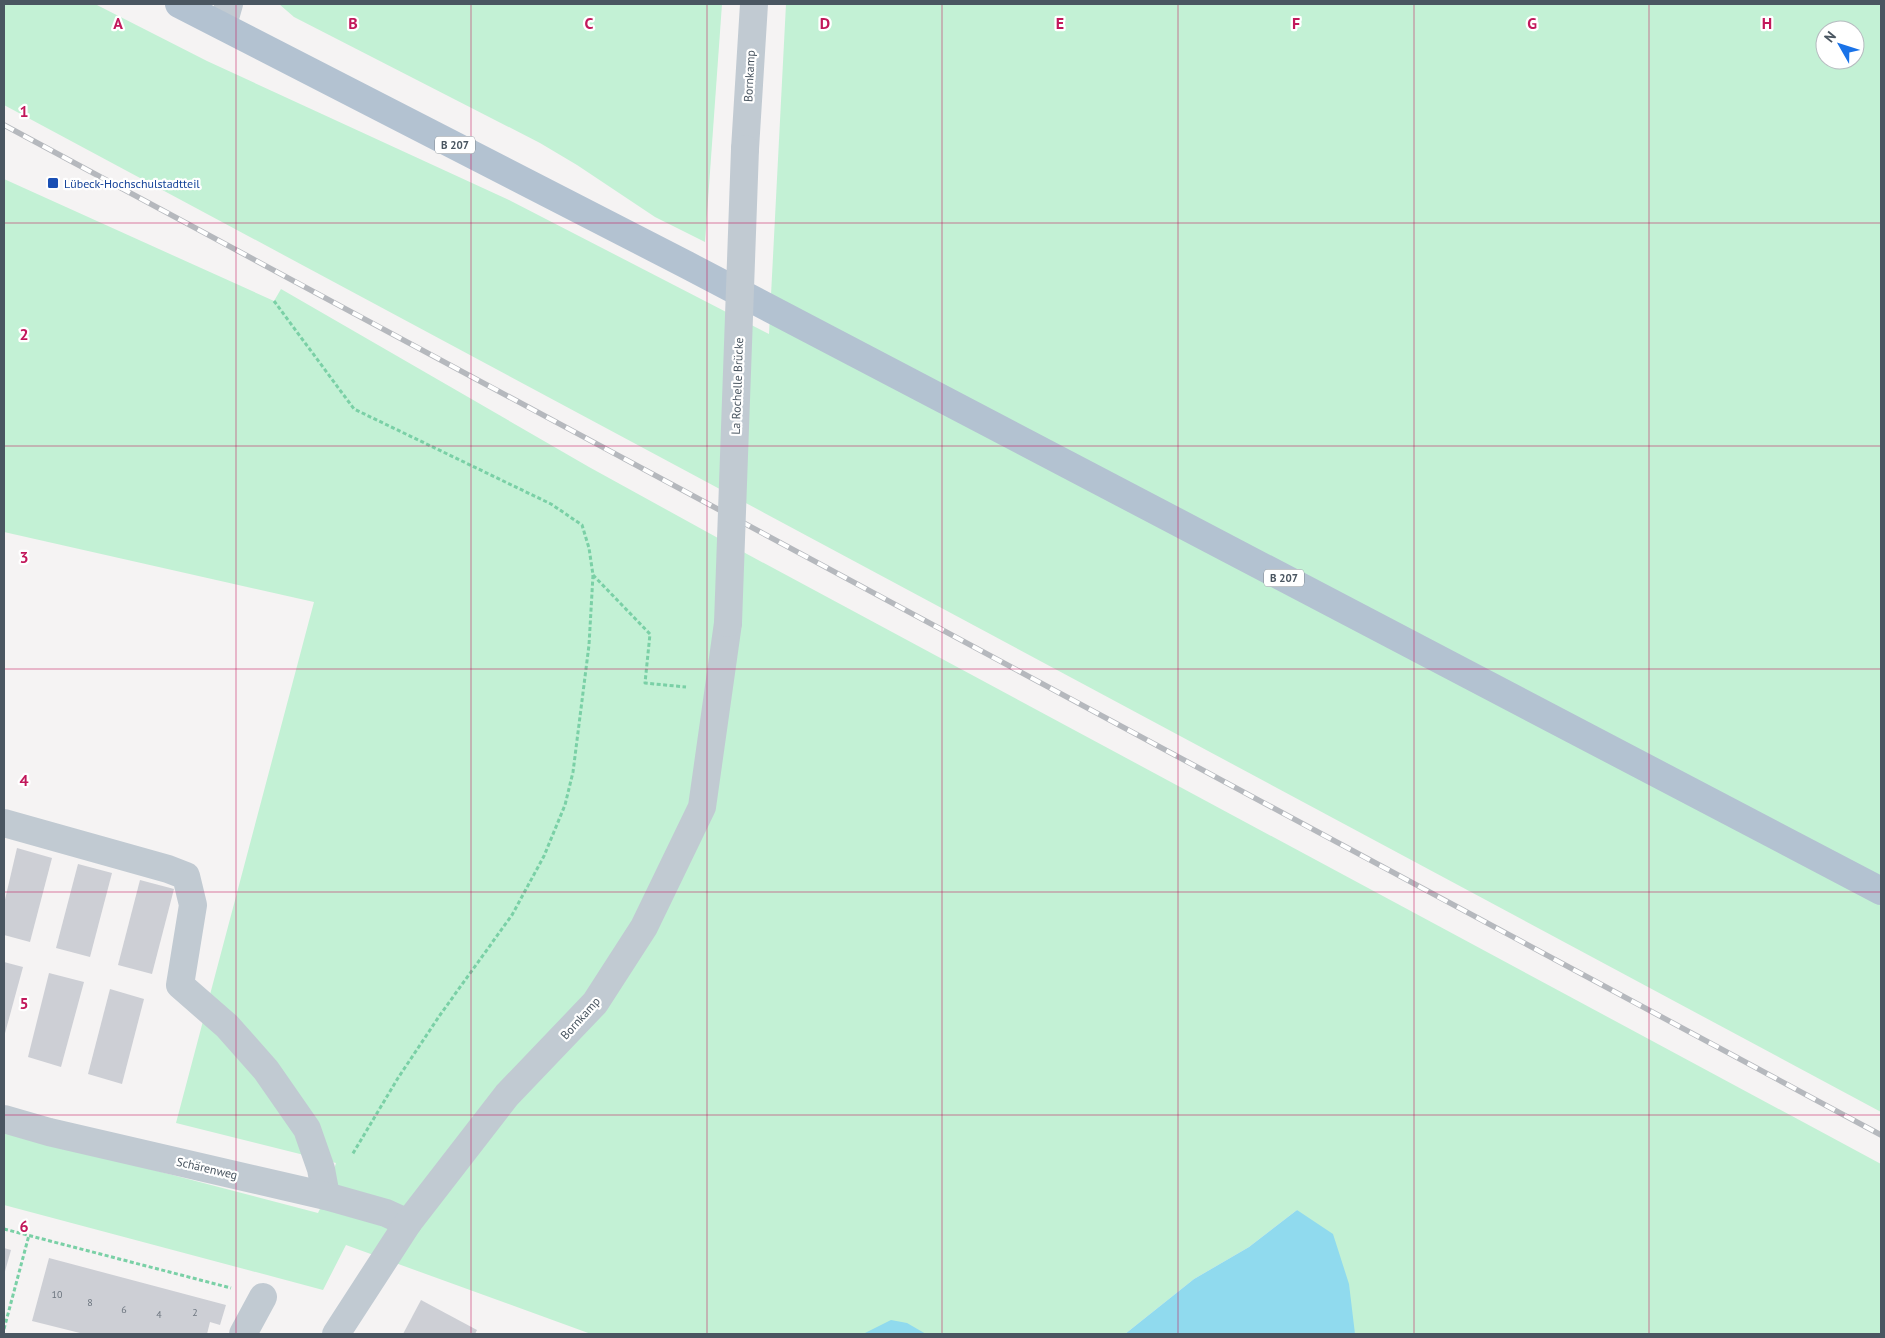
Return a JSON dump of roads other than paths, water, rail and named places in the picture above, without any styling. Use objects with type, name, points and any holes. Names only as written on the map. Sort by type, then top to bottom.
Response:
[{"type":"main road","name":"B 207","points":[[179,4],[226,14],[679,261],[1881,891]]},
{"type":"street","name":"Bornkamp","points":[[745,149],[754,4]]},
{"type":"street","name":"La Rochelle Brücke","points":[[728,623],[745,149]]},
{"type":"street","name":"Bornkamp","points":[[336,1334],[408,1222],[508,1095],[595,1003],[644,927],[702,807],[728,623]]},
{"type":"street","points":[[4,823],[168,868],[186,876],[193,905],[180,985],[227,1026],[271,1077],[306,1129],[321,1169],[326,1196]]},
{"type":"street","name":"Schärenweg","points":[[4,1119],[49,1132],[326,1196],[386,1213],[408,1222]]},
{"type":"street","points":[[243,1334],[263,1297]]},
{"type":"water","points":[[1297,1210],[1333,1234],[1349,1284],[1355,1334],[1125,1334],[1194,1279],[1249,1247]]},
{"type":"water","points":[[891,1320],[907,1323],[926,1334],[863,1334]]},
{"type":"railway","points":[[4,125],[1881,1135]]},
{"type":"place","name":"Lübeck-Hochschulstadtteil","points":[[53,183]]}]
